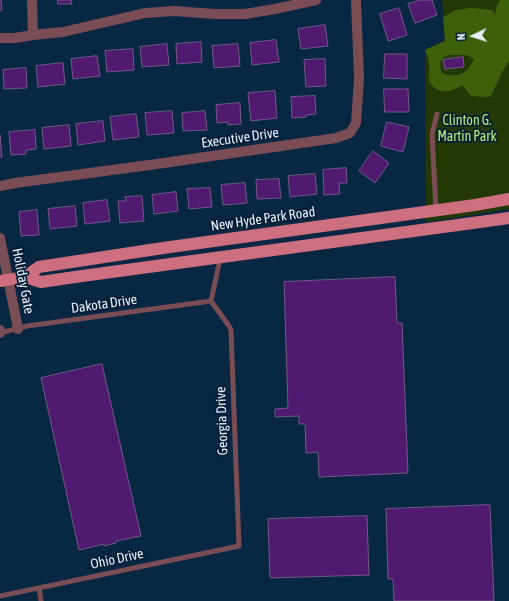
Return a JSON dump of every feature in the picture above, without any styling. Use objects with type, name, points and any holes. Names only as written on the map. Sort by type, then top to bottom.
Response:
[{"type":"main road","name":"New Hyde Park Road","points":[[4,280],[25,276],[39,267],[164,248],[436,211],[509,199]]},
{"type":"main road","name":"New Hyde Park Road","points":[[25,276],[41,282],[509,218]]},
{"type":"street","points":[[32,0],[33,34]]},
{"type":"street","points":[[0,38],[16,38],[33,34],[63,32],[146,13],[174,11],[214,14],[245,14],[316,0]]},
{"type":"street","name":"Executive Drive","points":[[0,186],[336,138],[350,133],[356,123],[359,79],[356,0]]},
{"type":"street","name":"Holiday Gate","points":[[0,238],[4,280],[18,328]]},
{"type":"lane","points":[[436,211],[432,134],[437,114]]},
{"type":"lane","points":[[211,301],[220,257]]},
{"type":"lane","name":"Dakota Drive","points":[[0,332],[27,326],[211,301]]},
{"type":"lane","name":"Georgia Drive","points":[[211,301],[231,330],[239,546]]},
{"type":"lane","name":"Ohio Drive","points":[[0,596],[239,546]]},
{"type":"lane","points":[[39,588],[41,601]]},
{"type":"green space","name":"Clinton G. Martin Park","points":[[442,0],[509,0],[509,209],[426,222],[425,50],[445,40]]},
{"type":"green space","points":[[500,0],[509,0],[509,61],[491,96],[471,96],[462,85],[450,91],[438,90],[431,84],[429,79],[429,62],[425,50],[445,41],[443,17],[456,10],[471,8],[492,10],[495,15],[497,5]],"holes":[[[466,55],[474,59],[466,71],[455,75],[448,75],[441,72],[441,61],[445,56]]]},
{"type":"building","points":[[0,0],[2,10],[0,11]]},
{"type":"building","points":[[58,0],[71,0],[72,4],[58,4]]},
{"type":"building","points":[[421,0],[432,0],[437,15],[415,23],[408,4]]},
{"type":"building","points":[[399,8],[407,35],[388,41],[380,14]]},
{"type":"building","points":[[325,25],[328,46],[301,49],[298,29]]},
{"type":"building","points":[[276,40],[279,62],[252,65],[250,43]]},
{"type":"building","points":[[201,42],[202,62],[177,64],[176,44]]},
{"type":"building","points":[[167,44],[169,65],[142,67],[140,47]]},
{"type":"building","points":[[238,44],[240,66],[214,68],[212,46]]},
{"type":"building","points":[[133,49],[134,70],[107,72],[105,51]]},
{"type":"building","points":[[385,54],[407,54],[407,79],[384,78]]},
{"type":"building","points":[[97,56],[100,76],[73,79],[71,59]]},
{"type":"building","points":[[463,57],[464,67],[445,69],[443,60]]},
{"type":"building","points":[[325,59],[326,86],[306,87],[304,60]]},
{"type":"building","points":[[63,63],[65,84],[38,87],[36,66]]},
{"type":"building","points":[[26,68],[27,88],[4,89],[3,70]]},
{"type":"building","points":[[384,89],[408,89],[409,112],[385,112]]},
{"type":"building","points":[[275,91],[277,118],[251,121],[248,93]]},
{"type":"building","points":[[315,96],[316,114],[306,115],[306,117],[292,118],[291,97]]},
{"type":"building","points":[[240,103],[241,124],[228,125],[228,122],[217,123],[216,105]]},
{"type":"building","points":[[172,111],[174,133],[147,135],[145,113]]},
{"type":"building","points":[[205,111],[207,130],[183,131],[182,113]]},
{"type":"building","points":[[136,114],[139,137],[113,140],[110,117]]},
{"type":"building","points":[[103,121],[105,141],[78,145],[76,124]]},
{"type":"building","points":[[387,122],[409,127],[403,152],[381,146]]},
{"type":"building","points":[[69,125],[71,146],[44,149],[42,128]]},
{"type":"building","points":[[35,130],[36,149],[26,150],[26,154],[11,155],[9,132]]},
{"type":"building","points":[[0,135],[2,157],[0,157]]},
{"type":"building","points":[[373,151],[389,163],[375,183],[359,171]]},
{"type":"building","points":[[346,168],[347,183],[339,183],[340,194],[324,195],[323,170]]},
{"type":"building","points":[[315,174],[317,194],[290,197],[288,176]]},
{"type":"building","points":[[279,179],[281,198],[257,199],[256,180]]},
{"type":"building","points":[[245,183],[247,203],[223,205],[221,185]]},
{"type":"building","points":[[210,188],[212,207],[189,209],[187,189]]},
{"type":"building","points":[[176,192],[178,211],[154,214],[152,195]]},
{"type":"building","points":[[142,196],[144,221],[120,223],[118,201],[126,201],[125,197]]},
{"type":"building","points":[[107,200],[110,221],[85,224],[83,203]]},
{"type":"building","points":[[75,206],[77,226],[50,229],[48,209]]},
{"type":"building","points":[[37,210],[39,235],[21,236],[19,212]]},
{"type":"building","points":[[395,277],[397,323],[402,323],[408,473],[319,477],[318,452],[306,453],[305,424],[299,424],[299,416],[275,417],[275,409],[288,408],[284,282]]},
{"type":"building","points":[[102,364],[141,536],[116,541],[116,543],[104,546],[104,544],[79,550],[41,378]]},
{"type":"building","points":[[490,505],[494,601],[394,601],[393,579],[388,579],[386,509]]},
{"type":"building","points":[[367,516],[369,575],[270,578],[268,519]]}]
